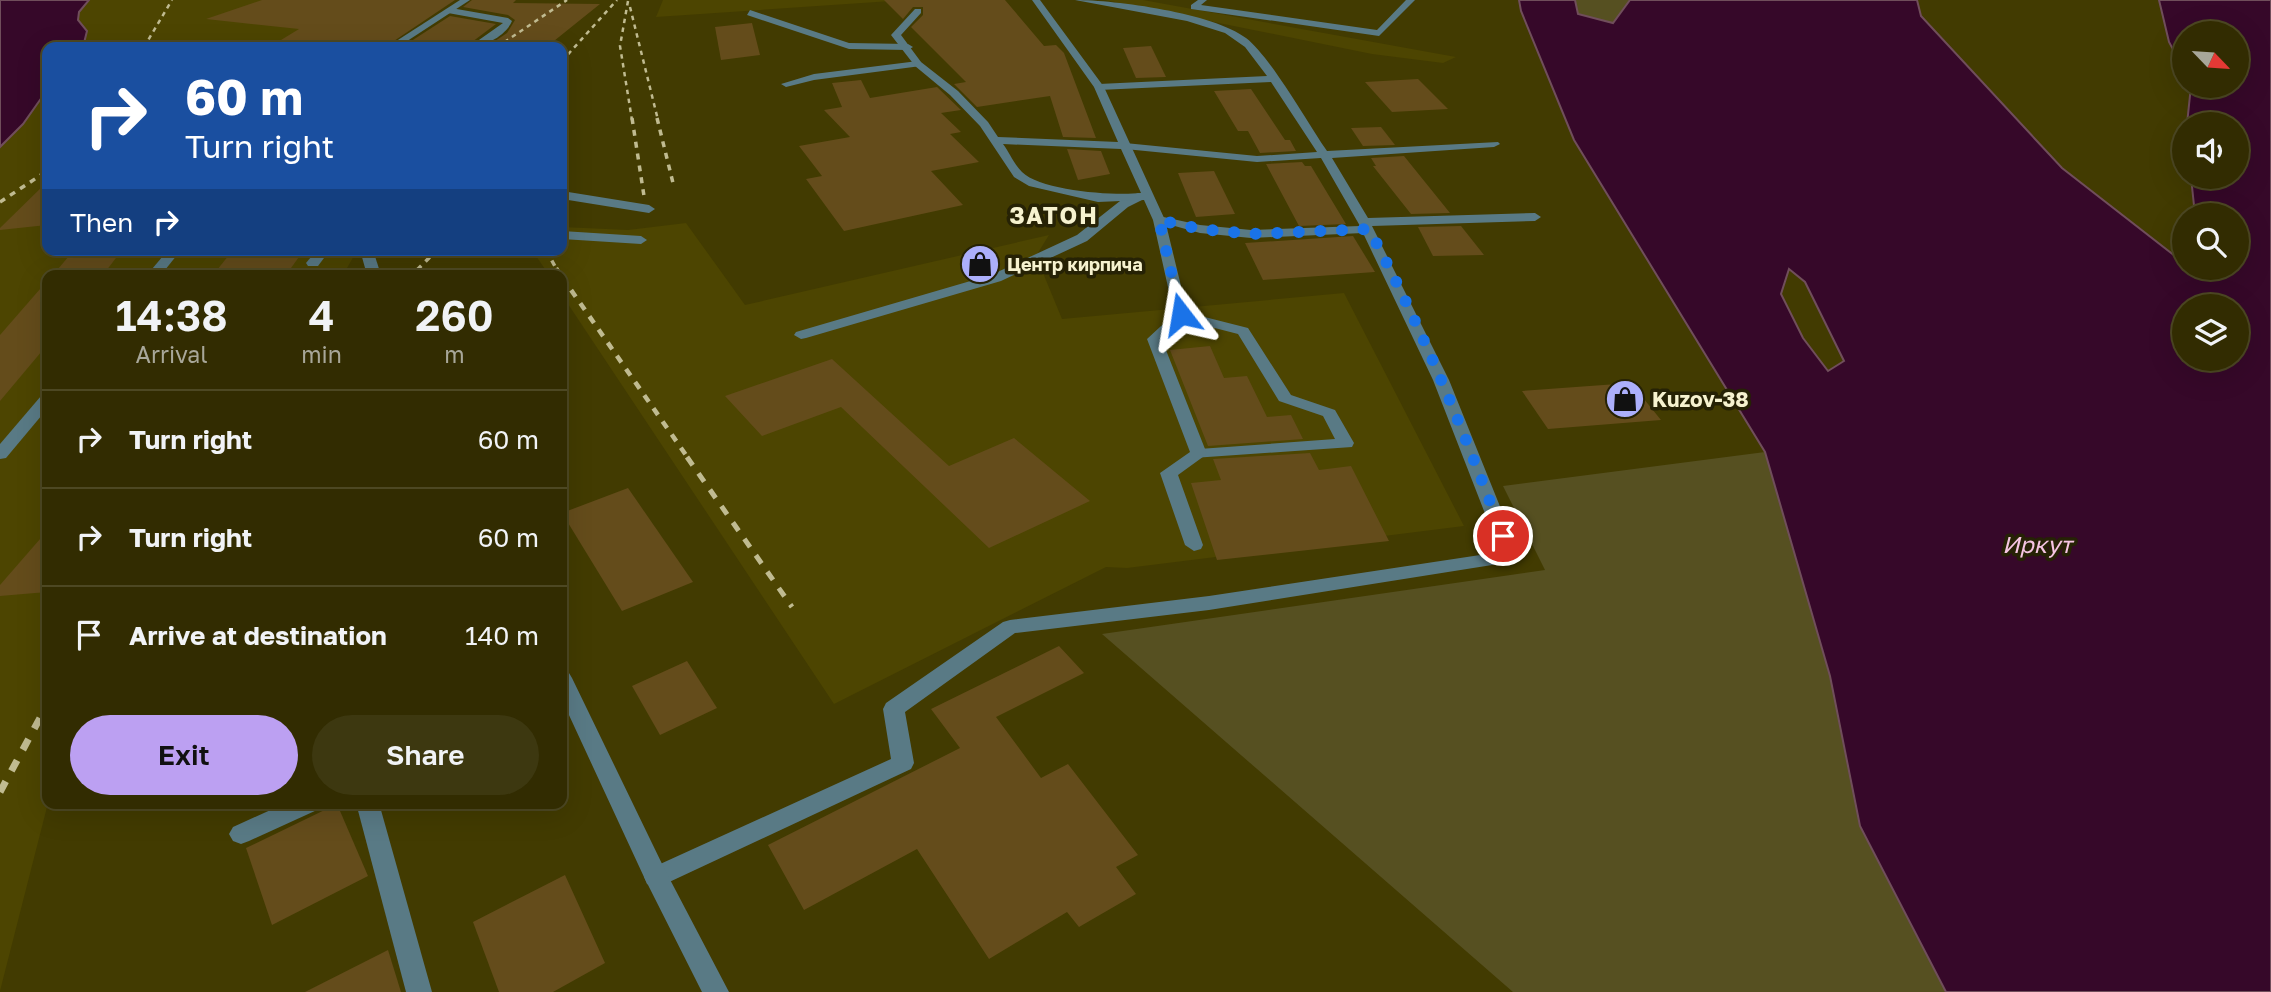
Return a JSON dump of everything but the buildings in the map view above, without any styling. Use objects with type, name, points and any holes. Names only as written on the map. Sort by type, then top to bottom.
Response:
[{"type":"street","points":[[400,42],[466,0]]},
{"type":"street","points":[[1036,0],[1099,88],[1125,146],[1142,196],[1159,220],[1181,314]]},
{"type":"street","points":[[656,877],[903,763],[894,709],[1010,627],[1209,603],[1511,556],[1475,462],[1393,274],[1327,155],[1244,40],[1202,23],[1130,4],[1079,0]]},
{"type":"street","points":[[1203,0],[1194,7],[1379,33],[1411,0]]},
{"type":"street","points":[[451,11],[508,21],[505,28],[481,42]]},
{"type":"street","points":[[918,11],[896,35],[908,47],[918,64],[954,93],[984,124],[1017,175],[1033,183],[1098,198],[1142,196]]},
{"type":"street","points":[[750,13],[849,46],[908,47]]},
{"type":"street","points":[[786,84],[825,75],[918,64]]},
{"type":"street","points":[[1099,88],[1273,79]]},
{"type":"street","points":[[994,140],[1125,146],[1257,159],[1494,144]]},
{"type":"street","points":[[567,196],[649,209]]},
{"type":"street","points":[[801,335],[996,278],[1082,238],[1124,204],[1142,196]]},
{"type":"street","points":[[1159,220],[1200,229],[1251,234],[1535,217]]},
{"type":"street","points":[[567,235],[641,240]]},
{"type":"street","points":[[158,270],[170,256]]},
{"type":"street","points":[[313,263],[319,256]]},
{"type":"street","points":[[1181,314],[1243,331],[1285,397],[1329,413],[1346,443],[1199,454],[1169,473],[1194,545]]},
{"type":"street","points":[[1181,314],[1154,340],[1199,454]]},
{"type":"street","points":[[0,454],[42,405]]},
{"type":"street","points":[[567,692],[656,877],[716,992]]},
{"type":"street","points":[[241,834],[296,809]]},
{"type":"street","points":[[369,809],[419,992]]},
{"type":"shaded area","points":[[89,0],[451,0],[387,42],[84,42],[87,31],[78,20],[79,12]]},
{"type":"shaded area","points":[[663,0],[906,0],[656,17]]},
{"type":"shaded area","points":[[1105,0],[1143,0],[1456,57],[1443,63],[1372,54]]},
{"type":"shaded area","points":[[1575,0],[1630,0],[1613,23],[1578,14]]},
{"type":"shaded area","points":[[42,97],[42,256],[354,256],[346,270],[42,270],[42,809],[46,809],[0,991],[0,147],[23,124]]},
{"type":"shaded area","points":[[686,223],[745,305],[1049,235],[1036,256],[1062,319],[1344,293],[1464,526],[1127,568],[1106,567],[834,704],[567,303],[567,270],[546,270],[536,256],[567,256],[567,227],[628,230]]},
{"type":"shaded area","points":[[1765,452],[1830,676],[1860,826],[1946,992],[1513,992],[1102,634],[1545,570],[1503,486]]},
{"type":"water","points":[[0,0],[89,0],[79,12],[78,20],[87,31],[84,42],[42,42],[42,97],[23,124],[0,147]]},
{"type":"water","name":"Иркут","points":[[1519,0],[1575,0],[1578,14],[1613,23],[1630,0],[1917,0],[1921,16],[2062,168],[2172,254],[2172,280],[2249,280],[2249,203],[2194,203],[2192,189],[2249,189],[2249,112],[2188,112],[2190,98],[2249,98],[2249,21],[2172,21],[2172,48],[2159,0],[2271,0],[2271,992],[1946,992],[1860,826],[1830,676],[1765,452],[1574,140],[1521,11]],"holes":[[[1789,269],[1805,282],[1844,361],[1828,371],[1803,338],[1781,294]]]},
{"type":"railway","points":[[147,42],[172,0]]},
{"type":"railway","points":[[504,42],[567,0]]},
{"type":"railway","points":[[567,55],[617,0]]},
{"type":"railway","points":[[628,1],[620,46],[632,120]]},
{"type":"railway","points":[[630,7],[658,120]]},
{"type":"railway","points":[[632,118],[644,196]]},
{"type":"railway","points":[[657,118],[674,187]]},
{"type":"railway","points":[[0,202],[42,174]]},
{"type":"railway","points":[[417,270],[431,256]]},
{"type":"railway","points":[[549,256],[557,270]]},
{"type":"railway","points":[[567,284],[688,458]]},
{"type":"railway","points":[[687,457],[792,607]]},
{"type":"railway","points":[[0,792],[42,714]]},
{"type":"place","name":"Центр кирпича","points":[[980,264]]},
{"type":"place","name":"Kuzov-38","points":[[1625,399]]},
{"type":"district","name":"ЗАТОН","points":[[1054,215]]},
{"type":"route","points":[[1181,314],[1159,220],[1200,229],[1251,234],[1369,229],[1404,299],[1480,475],[1503,536]]}]
